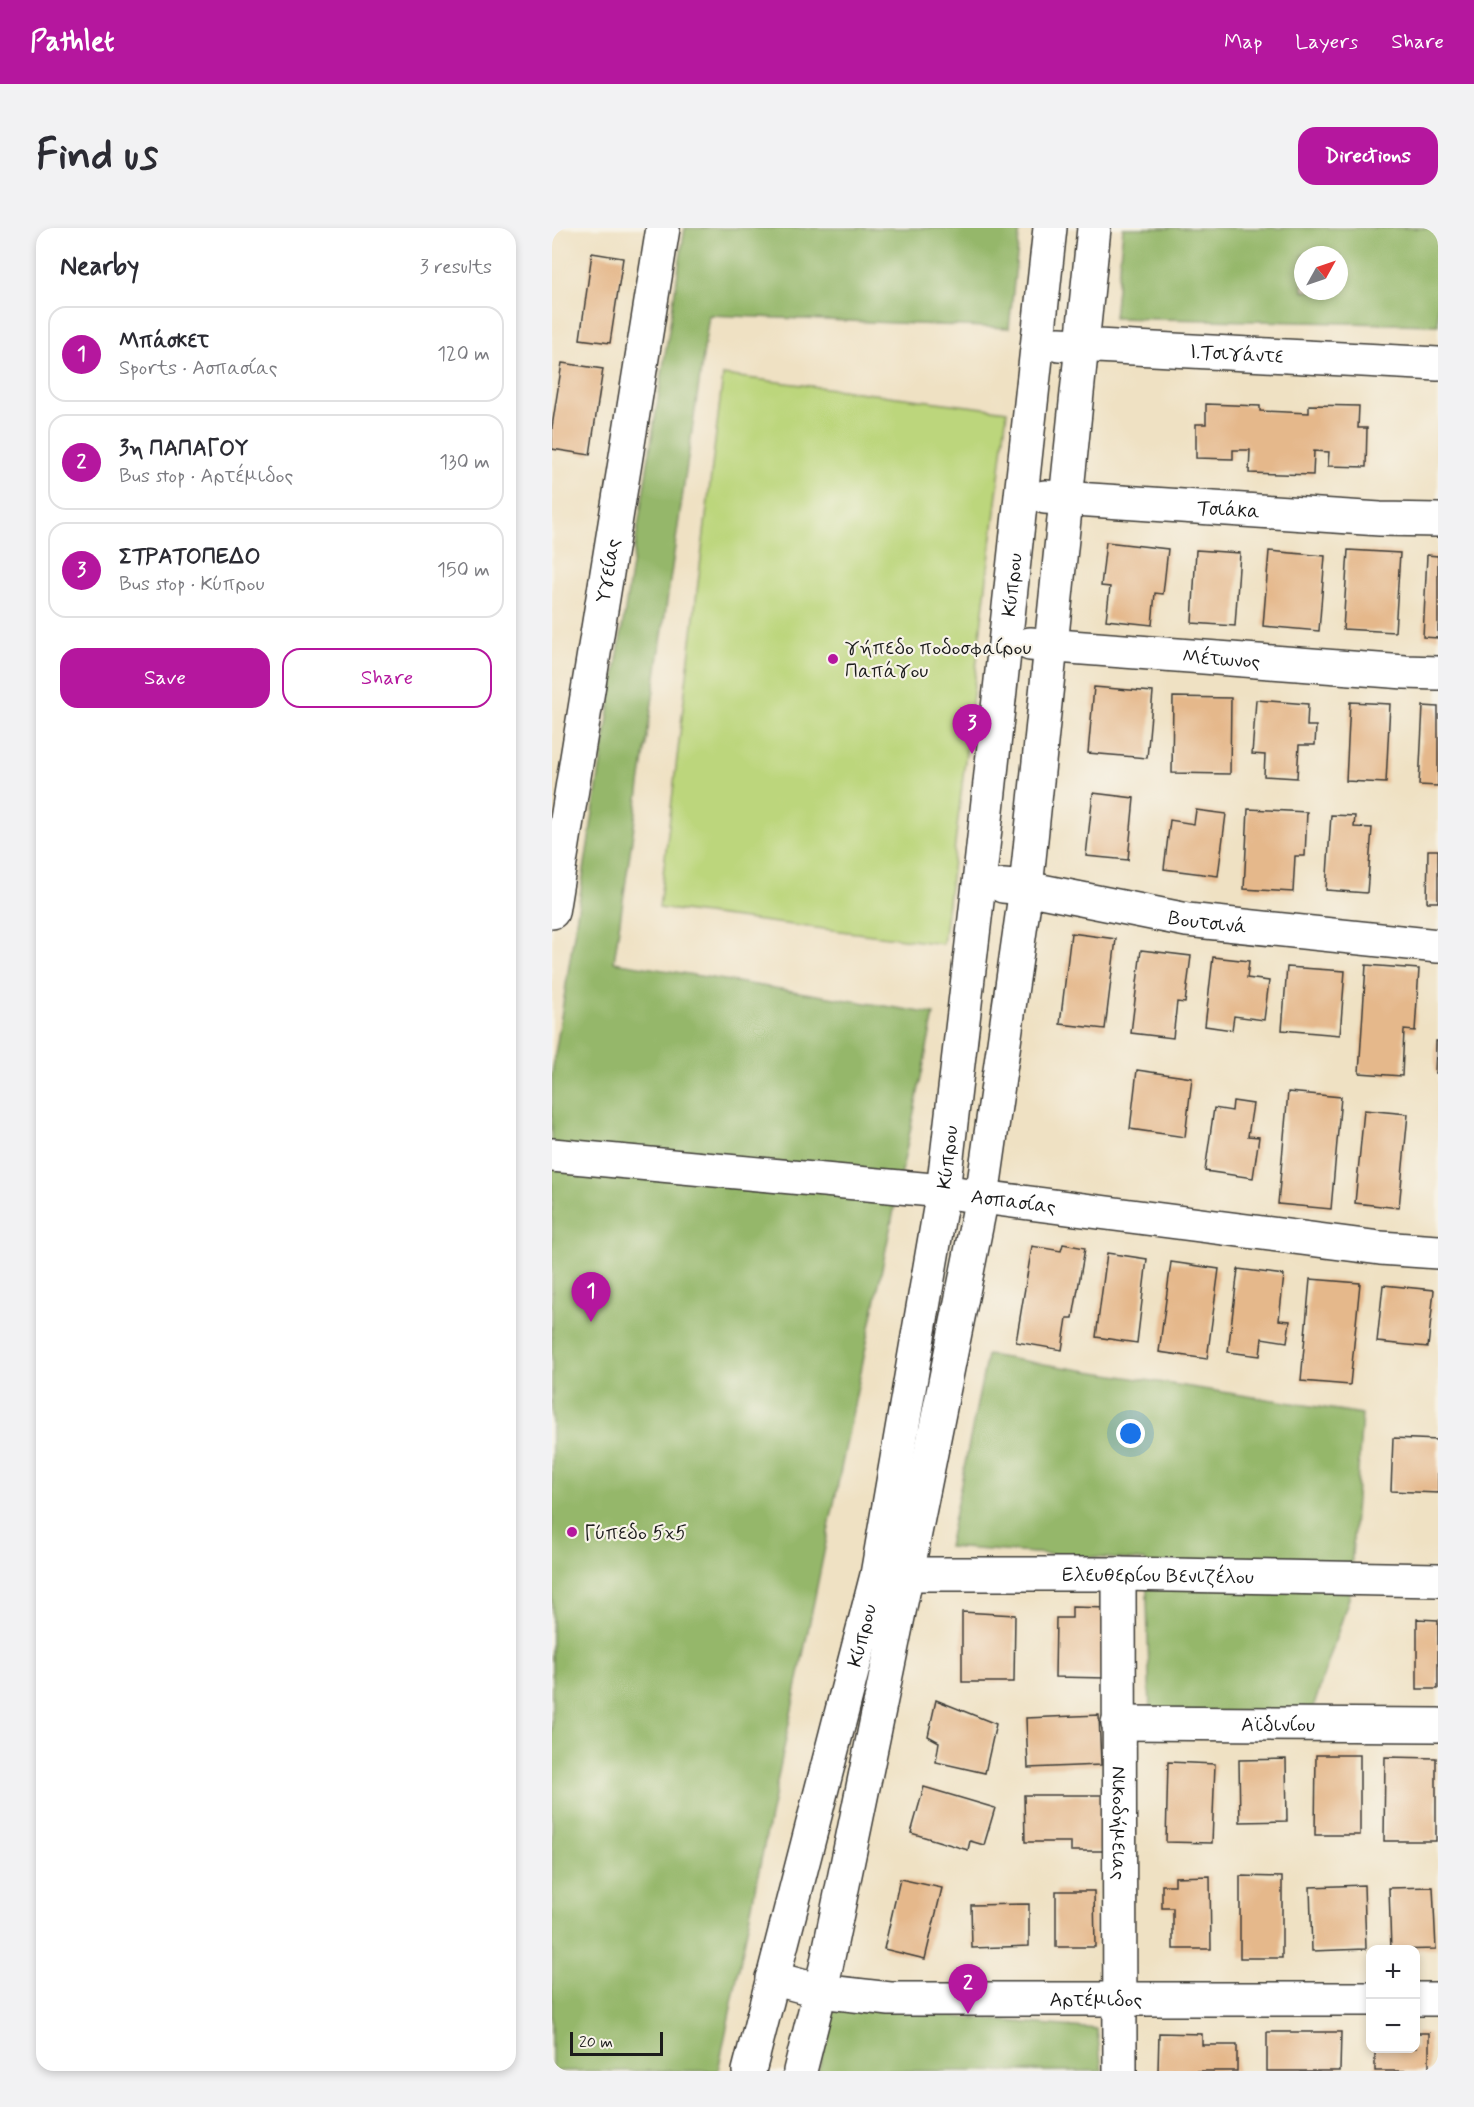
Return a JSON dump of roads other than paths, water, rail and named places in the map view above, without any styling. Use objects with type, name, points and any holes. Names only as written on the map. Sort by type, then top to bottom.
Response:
[{"type":"street","name":"Υγείας","points":[[552,912],[663,228]]},
{"type":"street","name":"Κύπρου","points":[[800,2071],[820,1991],[892,1574],[943,1191],[979,884],[1050,228]]},
{"type":"street","name":"Κύπρου","points":[[749,2071],[772,1978],[892,1574],[982,1197],[1026,888],[1094,228]]},
{"type":"street","name":"Ι.Τσιγάντε","points":[[1038,342],[1438,364]]},
{"type":"street","name":"Τσιάκα","points":[[1021,495],[1368,518],[1438,520]]},
{"type":"street","name":"Μέτωνος","points":[[1004,642],[1438,673]]},
{"type":"street","name":"Βουτσινά","points":[[979,884],[1026,888],[1187,920],[1438,946]]},
{"type":"street","name":"Ασπασίας","points":[[552,1155],[943,1191],[1380,1248],[1438,1252]]},
{"type":"street","name":"Ελευθερίου Βενιζέλου","points":[[892,1574],[1119,1574],[1438,1580]]},
{"type":"street","name":"Νικοδήμειας","points":[[1119,1574],[1119,2071]]},
{"type":"street","name":"Αϊδινίου","points":[[1118,1723],[1438,1725]]},
{"type":"street","name":"Αρτέμιδος","points":[[772,1978],[820,1991],[890,1999],[1120,1997],[1366,1999]]},
{"type":"street","points":[[1420,1999],[1438,1999]]},
{"type":"place","name":"γήπεδο ποδοσφαίρου Παπάγου","points":[[833,659]]},
{"type":"place","name":"ΣΤΡΑΤΟΠΕΔΟ","points":[[972,754]]},
{"type":"place","name":"Μπάσκετ","points":[[591,1322]]},
{"type":"place","name":"Γύπεδο 5χ5","points":[[572,1532]]},
{"type":"place","name":"3η ΠΑΠΑΓΟΥ","points":[[968,2014]]}]
